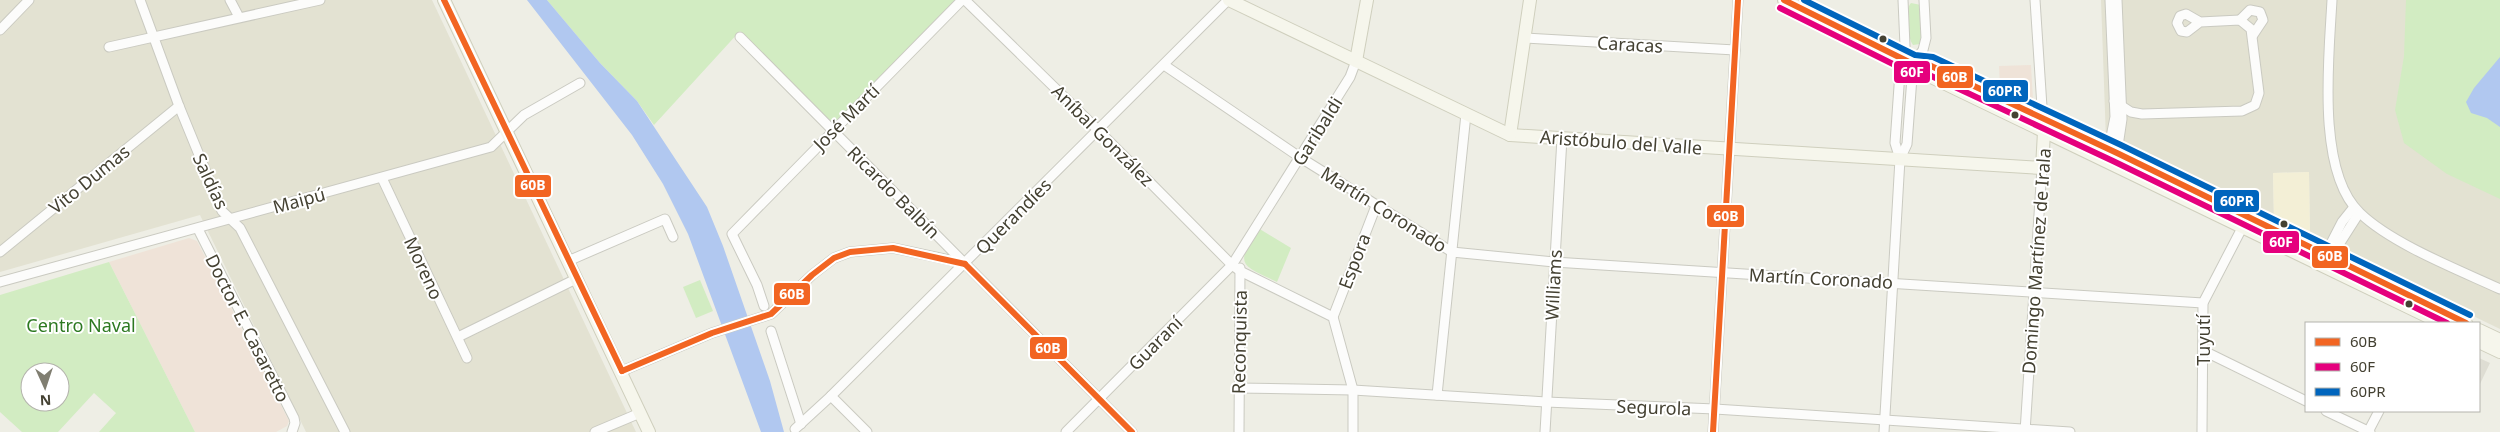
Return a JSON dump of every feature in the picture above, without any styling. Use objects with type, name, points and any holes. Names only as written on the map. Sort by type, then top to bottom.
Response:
[{"type":"main road","points":[[444,0],[650,432]]},
{"type":"main road","name":"Aristóbulo del Valle","points":[[1229,0],[1510,136],[2042,168]]},
{"type":"main road","name":"Garibaldi","points":[[1356,61],[1366,0]]},
{"type":"main road","points":[[1510,136],[1530,0]]},
{"type":"main road","points":[[1784,0],[1907,61],[1925,74],[2242,228],[2423,320]]},
{"type":"main road","points":[[1907,61],[1928,65],[2043,118],[2464,322]]},
{"type":"main road","name":"Domingo Martínez de Irala","points":[[2042,168],[2044,132]]},
{"type":"main road","points":[[2480,330],[2500,340]]},
{"type":"main road","points":[[2480,342],[2500,352]]},
{"type":"street","points":[[0,30],[29,0]]},
{"type":"street","name":"Saldías","points":[[140,0],[179,106],[222,211],[240,228],[345,432]]},
{"type":"street","points":[[230,0],[239,17]]},
{"type":"street","points":[[109,48],[320,0]]},
{"type":"street","name":"Aníbal González","points":[[964,0],[1240,272],[1333,317]]},
{"type":"street","name":"José Martí","points":[[764,306],[757,285],[732,234],[832,130],[964,0]]},
{"type":"street","name":"Querandíes","points":[[771,331],[798,426],[965,264],[1229,0]]},
{"type":"street","points":[[1713,432],[1738,0]]},
{"type":"street","points":[[1884,432],[1900,159],[1907,144],[1907,61],[1903,0]]},
{"type":"street","points":[[1907,61],[1923,50],[1926,38],[1924,0]]},
{"type":"street","name":"Domingo Martínez de Irala","points":[[2035,0],[2044,132]]},
{"type":"street","points":[[2110,0],[2118,103]]},
{"type":"street","points":[[2114,144],[2118,103],[2117,0]]},
{"type":"street","points":[[2332,0],[2329,60],[2332,152],[2337,175],[2357,210],[2392,236],[2500,289]]},
{"type":"street","points":[[2240,20],[2250,10],[2260,12],[2263,20],[2253,34]]},
{"type":"street","points":[[2118,103],[2131,112],[2142,114],[2250,109],[2258,99],[2259,93],[2253,34],[2246,23],[2240,20],[2200,22]]},
{"type":"street","name":"Ricardo Balbín","points":[[740,37],[1132,432]]},
{"type":"street","name":"Caracas","points":[[1525,38],[1735,50]]},
{"type":"street","name":"Garibaldi","points":[[1242,252],[1350,77],[1356,61]]},
{"type":"street","name":"Martín Coronado","points":[[1164,66],[1301,158],[1452,252],[1554,262],[2034,290],[2204,303]]},
{"type":"street","name":"Maipú","points":[[0,282],[492,147],[524,115],[580,83]]},
{"type":"street","name":"Vito Dumas","points":[[0,252],[179,106]]},
{"type":"street","points":[[1437,395],[1466,114]]},
{"type":"street","name":"Williams","points":[[1545,432],[1562,138]]},
{"type":"street","name":"Domingo Martínez de Irala","points":[[2025,431],[2042,168]]},
{"type":"street","name":"Moreno","points":[[382,178],[467,358]]},
{"type":"street","name":"Espora","points":[[1333,317],[1376,206]]},
{"type":"street","points":[[2328,256],[2357,210]]},
{"type":"street","points":[[568,261],[665,219],[673,237]]},
{"type":"street","name":"Tuyutí","points":[[2202,432],[2204,303],[2242,228]]},
{"type":"street","name":"Doctor E. Casaretto","points":[[198,229],[294,418],[294,430]]},
{"type":"street","points":[[622,371],[712,333],[771,314],[812,275],[834,258],[850,252],[893,248],[965,264]]},
{"type":"street","name":"Guaraní","points":[[1066,432],[1232,265],[1242,252]]},
{"type":"street","name":"Reconquista","points":[[1239,432],[1238,388],[1242,252]]},
{"type":"street","points":[[458,338],[576,279]]},
{"type":"street","points":[[1333,317],[1354,390],[1353,432]]},
{"type":"street","points":[[2204,351],[2305,401]]},
{"type":"street","name":"Segurola","points":[[1238,388],[1354,390],[1546,402],[1715,409],[2025,431],[2070,432]]},
{"type":"street","points":[[831,396],[867,432]]},
{"type":"street","points":[[2328,412],[2369,432],[2378,412]]},
{"type":"street","points":[[595,432],[640,413]]},
{"type":"shaded area","points":[[0,0],[432,0],[636,432],[306,432],[200,215],[0,272]]},
{"type":"shaded area","points":[[2101,0],[2500,0],[2500,329],[2329,246],[2310,240],[2309,172],[2273,173],[2274,221],[2106,140]]},
{"type":"shaded area","points":[[2031,65],[2033,100],[2030,102],[2000,87],[1999,66]]},
{"type":"shaded area","points":[[2309,172],[2310,240],[2274,221],[2273,173]]},
{"type":"shaded area","points":[[189,238],[197,241],[289,421],[287,426],[276,432],[195,432],[109,262]]},
{"type":"shaded area","points":[[2480,358],[2490,363],[2480,384]]},
{"type":"green space","points":[[547,0],[955,0],[836,121],[829,121],[740,31],[654,125],[637,101],[600,63]]},
{"type":"green space","points":[[2406,0],[2500,0],[2500,199],[2447,174],[2404,143],[2395,110],[2404,56]]},
{"type":"green space","points":[[1911,3],[1921,5],[1924,38],[1920,44],[1913,45],[1907,24]]},
{"type":"green space","points":[[1258,228],[1291,248],[1277,282],[1255,271],[1245,262],[1246,250]]},
{"type":"green space","name":"Centro Naval","points":[[109,262],[195,432],[99,432],[116,413],[94,393],[58,432],[22,432],[0,412],[0,295]]},
{"type":"green space","points":[[700,280],[713,311],[696,318],[683,287]]},
{"type":"water","points":[[527,0],[547,0],[600,63],[637,101],[707,207],[723,246],[770,381],[784,432],[761,432],[688,234],[663,184],[632,135]]},
{"type":"water","points":[[2500,57],[2500,127],[2487,118],[2471,113],[2466,102],[2474,88]]},
{"type":"transit line","name":"60B","points":[[444,0],[622,371]]},
{"type":"transit line","name":"60B","points":[[1713,432],[1738,0]]},
{"type":"transit line","name":"60B","points":[[1784,0],[1913,64],[1929,65],[2117,153],[2464,322]]},
{"type":"transit line","name":"60PR","points":[[1804,0],[1915,55],[1933,57],[2121,145],[2470,315]]},
{"type":"transit line","name":"60F","points":[[1780,8],[1909,72],[1927,74],[2113,161],[2445,322]]},
{"type":"transit line","name":"60B","points":[[622,371],[712,333],[771,314],[812,275],[834,258],[850,252],[893,248],[965,264]]},
{"type":"transit line","name":"60B","points":[[965,264],[1132,432]]}]
